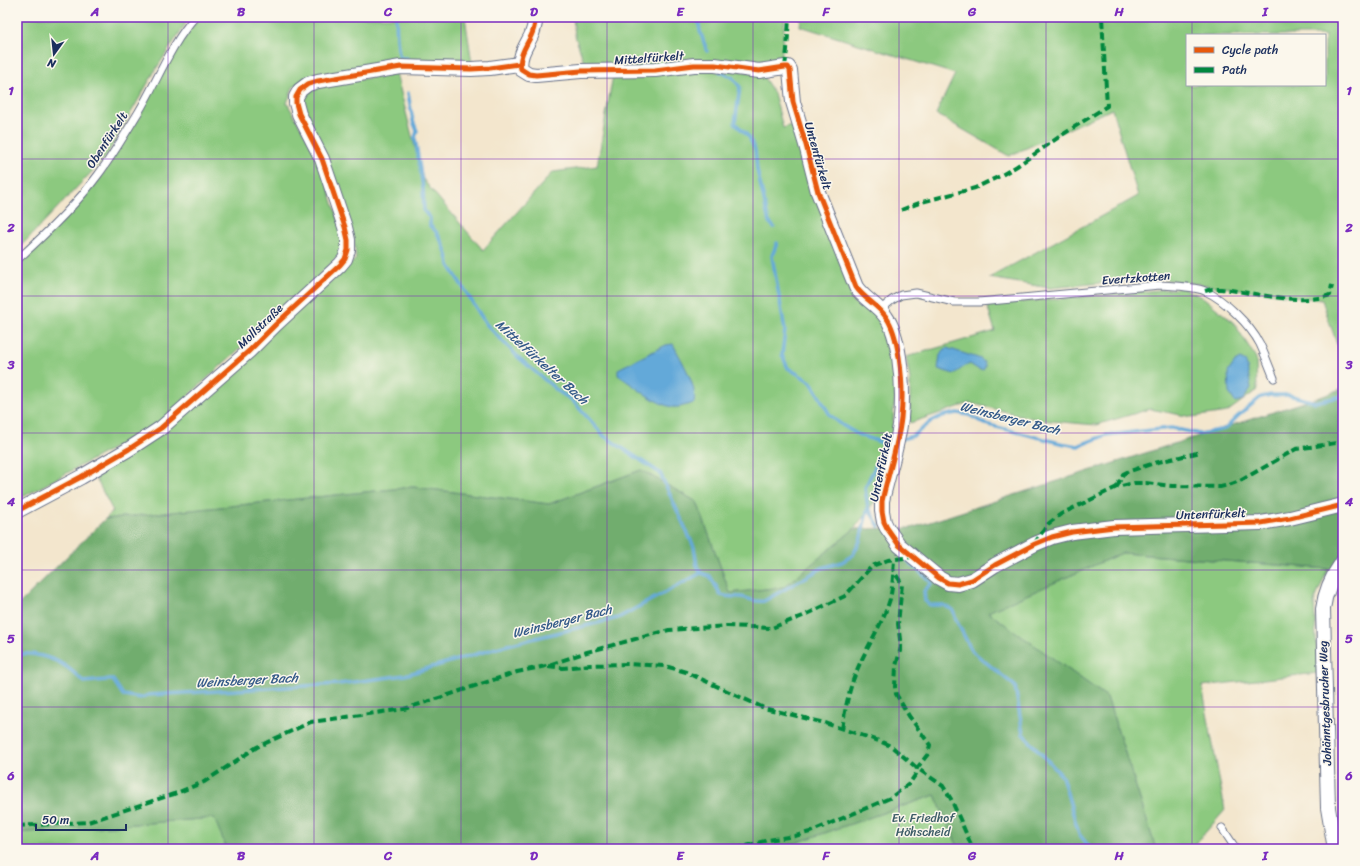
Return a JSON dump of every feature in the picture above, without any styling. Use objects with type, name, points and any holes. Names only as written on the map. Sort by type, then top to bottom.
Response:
[{"type":"street","points":[[519,64],[534,27],[536,17]]},
{"type":"street","name":"Mittelfürkelt","points":[[519,64],[524,72],[536,75],[581,71],[655,70],[694,65],[715,65],[759,71],[785,67]]},
{"type":"street","name":"Mollstraße","points":[[17,512],[81,477],[161,428],[249,351],[345,259],[348,245],[344,227],[322,159],[299,114],[296,97],[300,90],[308,84],[318,81],[401,67],[477,69],[519,64]]},
{"type":"street","name":"Untenfürkelt","points":[[785,67],[788,67],[792,74],[793,102],[796,114],[806,145],[818,192],[832,230],[856,287],[861,295],[880,310],[887,318],[894,332],[898,348],[902,387],[899,428],[882,501],[882,516],[887,528],[899,545],[913,557],[945,581],[958,584],[972,580],[995,565],[1035,544],[1052,537],[1072,532],[1114,527],[1261,523],[1290,518],[1343,505]]},
{"type":"street","name":"Johänntgesbrucher Weg","points":[[1335,849],[1328,808],[1323,609],[1330,585],[1343,561]]},
{"type":"lane","name":"Obenfürkelt","points":[[17,260],[41,238],[98,175],[148,97],[181,35],[195,17]]},
{"type":"lane","name":"Evertzkotten","points":[[880,310],[901,295],[916,293],[954,302],[979,302],[1160,285],[1185,287],[1205,291],[1226,305],[1250,329],[1260,343],[1274,378]]},
{"type":"lane","points":[[1222,828],[1236,849]]},
{"type":"green space","points":[[17,17],[190,17],[156,69],[105,158],[17,250]]},
{"type":"green space","points":[[199,17],[465,17],[472,63],[308,79],[293,87],[287,103],[320,161],[342,232],[342,253],[305,289],[156,425],[17,500],[17,265],[72,212],[108,167],[140,116],[167,64]]},
{"type":"green space","points":[[573,17],[785,17],[781,61],[763,66],[629,69],[585,65],[575,36]]},
{"type":"green space","points":[[801,17],[1343,17],[1343,362],[1322,300],[1153,278],[1050,288],[989,278],[1138,196],[1112,109],[1009,156],[936,114],[955,74],[800,26]]},
{"type":"green space","points":[[702,68],[761,73],[774,93],[783,128],[796,123],[851,290],[852,302],[875,312],[886,329],[894,351],[896,379],[892,436],[875,501],[854,529],[784,587],[730,593],[697,502],[641,470],[549,504],[413,487],[105,519],[113,511],[94,475],[341,273],[356,259],[354,238],[301,104],[307,89],[396,73],[423,179],[483,250],[553,172],[597,166],[613,75]]},
{"type":"green space","points":[[1183,288],[1204,298],[1234,323],[1256,358],[1257,390],[1227,412],[1192,417],[1150,409],[1096,425],[1040,420],[970,403],[910,423],[910,379],[906,357],[995,331],[987,305]]},
{"type":"green space","points":[[1343,388],[1342,570],[1122,553],[988,612],[1107,697],[1156,849],[959,849],[935,795],[778,849],[227,849],[214,818],[17,833],[17,606],[105,519],[413,487],[549,504],[641,470],[697,502],[730,593],[784,587],[854,529],[911,528],[1323,396]]},
{"type":"green space","points":[[1122,553],[1328,569],[1314,602],[1318,673],[1202,686],[1225,810],[1191,849],[1156,849],[1107,697],[987,612]]},
{"type":"green space","name":"Ev. Friedhof Höhscheid","points":[[935,795],[959,849],[778,849]]},
{"type":"green space","points":[[215,818],[227,849],[17,849],[17,833]]},
{"type":"water","points":[[673,344],[688,373],[695,396],[694,403],[678,407],[672,407],[658,402],[644,394],[618,375],[618,369],[666,345]]},
{"type":"water","points":[[947,348],[981,359],[985,364],[984,369],[979,370],[970,364],[954,374],[938,369],[940,355]]},
{"type":"water","points":[[1240,359],[1246,362],[1251,388],[1243,400],[1235,402],[1229,393],[1228,372],[1235,362]]},
{"type":"waterway","name":"Mittelfürkelter Bach","points":[[396,17],[397,43],[400,58],[407,58]]},
{"type":"waterway","points":[[698,17],[700,31],[707,51]]},
{"type":"waterway","points":[[720,72],[732,77],[740,87],[735,123],[749,137],[755,150],[757,170],[769,222],[774,227]]},
{"type":"waterway","name":"Mittelfürkelter Bach","points":[[408,93],[413,121],[417,131],[415,138],[423,188],[424,211],[430,218],[430,226],[437,233],[442,243],[449,265],[486,324],[519,358],[559,392],[572,400],[604,436],[660,473],[694,547],[697,566],[701,573]]},
{"type":"waterway","points":[[777,243],[772,256],[785,330],[782,355],[788,368],[811,382],[830,415],[842,425],[857,434],[886,444]]},
{"type":"waterway","name":"Weinsberger Bach","points":[[901,439],[913,436],[930,422],[942,416],[957,413],[969,415],[985,424],[1060,443],[1078,446],[1106,435],[1171,428],[1200,434],[1225,429],[1261,397],[1271,395],[1289,395],[1315,402],[1343,396]]},
{"type":"waterway","name":"Weinsberger Bach","points":[[17,655],[28,654],[55,660],[68,668],[84,682],[113,680],[123,695],[141,698],[148,695],[339,684],[405,675],[507,645],[618,618],[701,573],[710,576],[721,595],[764,601],[822,568],[842,562],[853,555],[860,541],[868,508],[865,488],[886,444],[893,441]]},
{"type":"waterway","points":[[868,508],[879,526]]},
{"type":"waterway","points":[[908,561],[932,583],[924,591],[925,601],[930,605],[943,605],[953,610],[956,620],[972,651],[1015,686],[1023,734],[1062,776],[1079,834],[1091,849]]},
{"type":"marked path","points":[[785,67],[789,17]]},
{"type":"marked path","points":[[901,210],[922,202],[975,188],[1000,176],[1107,106],[1102,17]]},
{"type":"marked path","points":[[1205,291],[1221,289],[1291,299],[1305,299],[1330,295],[1332,285]]},
{"type":"marked path","points":[[1034,544],[1048,524],[1061,514],[1117,487],[1134,483],[1172,486],[1220,487],[1240,481],[1296,449],[1343,442]]},
{"type":"marked path","points":[[1117,487],[1123,474],[1127,472],[1154,463],[1201,452]]},
{"type":"marked path","points":[[17,826],[88,822],[174,794],[204,782],[257,747],[311,722],[404,709],[517,672],[546,666],[587,652],[669,630],[727,626],[772,628],[803,616],[845,596],[872,566],[888,560],[913,557]]},
{"type":"marked path","points":[[842,729],[855,675],[887,609],[890,599],[894,559]]},
{"type":"marked path","points":[[735,849],[768,840],[810,832],[890,798],[909,784],[916,774],[917,768],[928,754],[930,745],[909,716],[896,694],[896,666],[901,647],[898,624],[902,584],[893,570]]},
{"type":"marked path","points":[[548,666],[563,668],[590,665],[628,664],[665,666],[686,672],[764,708],[825,723],[891,746],[917,768],[943,786],[951,799],[973,849]]},
{"type":"cycle path","points":[[536,17],[535,25],[523,52],[520,65],[521,69],[529,74],[536,75],[581,71],[655,70],[694,65],[715,65],[759,71],[788,67],[790,70],[793,102],[818,192],[856,287],[889,321],[897,347],[900,365],[902,410],[898,439],[882,501],[884,522],[899,545],[939,578],[948,583],[958,584],[972,580],[995,565],[1035,544],[1052,537],[1072,532],[1114,527],[1261,523],[1290,518],[1343,505]]},
{"type":"cycle path","points":[[17,511],[81,477],[161,428],[249,351],[345,259],[348,250],[348,240],[345,227],[322,159],[299,114],[296,97],[300,90],[308,84],[318,81],[401,67],[471,69],[519,64]]}]
